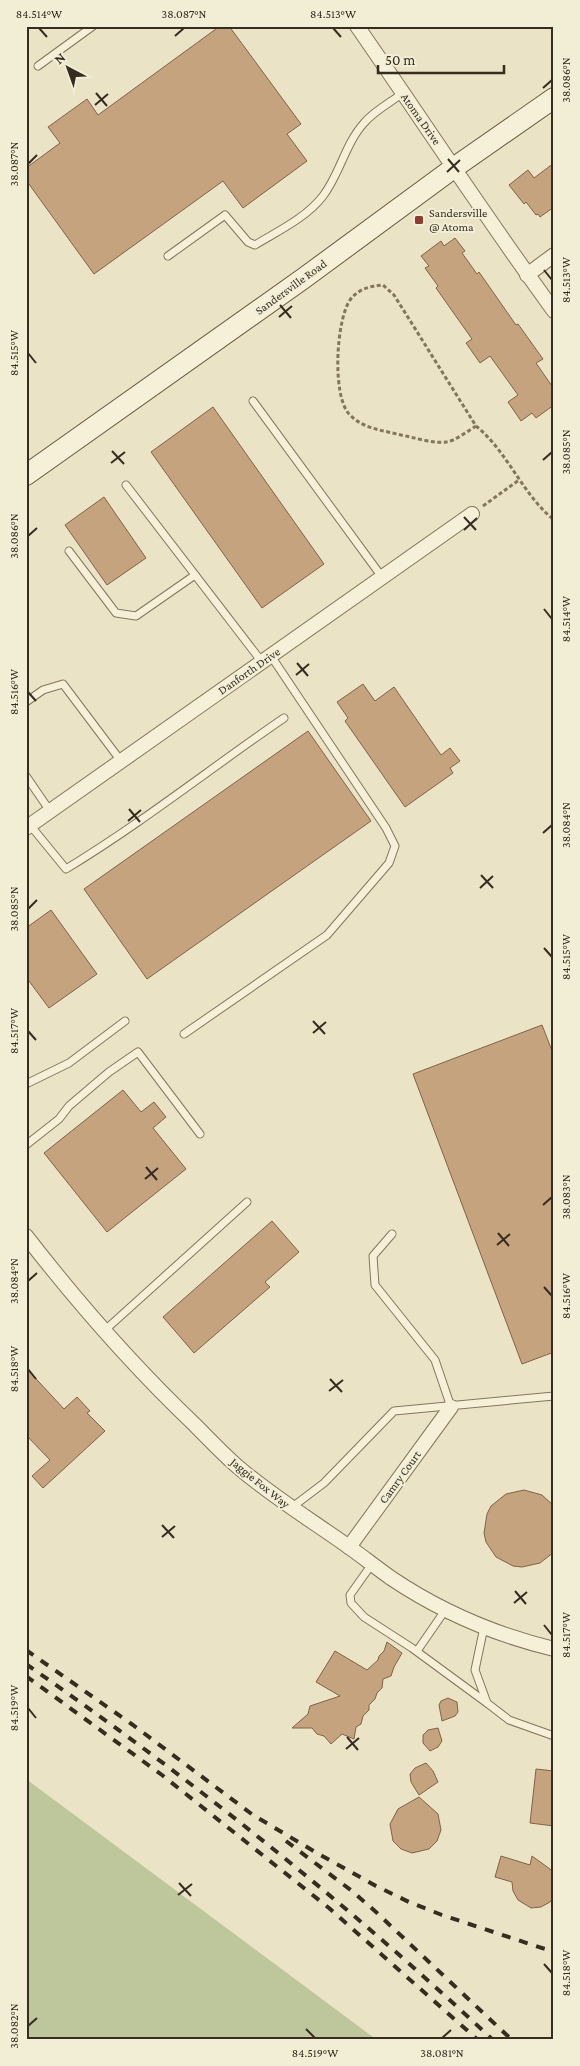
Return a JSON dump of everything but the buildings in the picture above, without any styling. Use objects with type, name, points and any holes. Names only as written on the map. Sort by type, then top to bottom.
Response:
[{"type":"street","name":"Atoma Drive","points":[[357,26],[495,230],[554,311]]},
{"type":"street","name":"Sandersville Road","points":[[26,475],[304,278],[454,167],[554,98]]},
{"type":"street","points":[[527,274],[554,255]]},
{"type":"street","name":"Danforth Drive","points":[[28,827],[472,514]]},
{"type":"street","name":"Jaggie Fox Way","points":[[26,1236],[56,1275],[157,1389],[231,1460],[290,1508],[349,1547],[392,1579],[446,1610],[484,1627],[554,1649]]},
{"type":"street","name":"Camry Court","points":[[349,1547],[451,1407]]},
{"type":"lane","points":[[38,66],[93,26]]},
{"type":"lane","points":[[168,256],[225,216],[248,242],[255,245],[303,215],[322,198],[332,183],[354,138],[364,123],[403,93]]},
{"type":"lane","points":[[253,401],[382,577]]},
{"type":"lane","points":[[126,485],[195,575],[266,659],[386,828],[395,846],[390,862],[327,936],[184,1034]]},
{"type":"lane","points":[[69,551],[116,613],[136,616],[195,575]]},
{"type":"lane","points":[[26,702],[43,690],[64,684],[121,761]]},
{"type":"lane","points":[[28,827],[66,869],[121,836],[187,786],[284,718]]},
{"type":"lane","points":[[26,776],[50,811]]},
{"type":"lane","points":[[26,1084],[69,1063],[125,1021]]},
{"type":"lane","points":[[26,1145],[58,1119],[69,1106],[109,1072],[138,1052],[200,1134]]},
{"type":"lane","points":[[104,1330],[247,1202]]},
{"type":"lane","points":[[392,1234],[373,1256],[375,1285],[435,1360],[451,1407]]},
{"type":"lane","points":[[290,1508],[324,1482],[394,1411],[554,1396]]},
{"type":"lane","points":[[372,1564],[350,1595],[351,1603],[364,1617],[417,1651],[509,1720],[554,1736]]},
{"type":"lane","points":[[417,1651],[446,1610]]},
{"type":"lane","points":[[484,1627],[475,1670],[487,1703]]},
{"type":"path","points":[[476,426],[446,442],[414,438],[361,425],[347,413],[340,391],[338,371],[342,318],[351,299],[368,286],[383,285],[394,295],[476,426],[489,437],[519,480],[554,520]]},
{"type":"path","points":[[472,514],[519,480]]},
{"type":"green space","points":[[26,1779],[377,2040],[26,2040]]},
{"type":"railway","points":[[26,1650],[133,1725],[253,1815],[317,1853],[409,1902],[442,1915],[554,1952]]},
{"type":"railway","points":[[26,1664],[147,1751],[266,1843],[382,1940],[493,2040]]},
{"type":"railway","points":[[26,1676],[162,1775],[329,1908],[478,2040]]},
{"type":"railway","points":[[286,1841],[352,1891],[376,1912],[512,2040]]},
{"type":"place","name":"Sandersville @ Atoma","points":[[419,220]]}]
